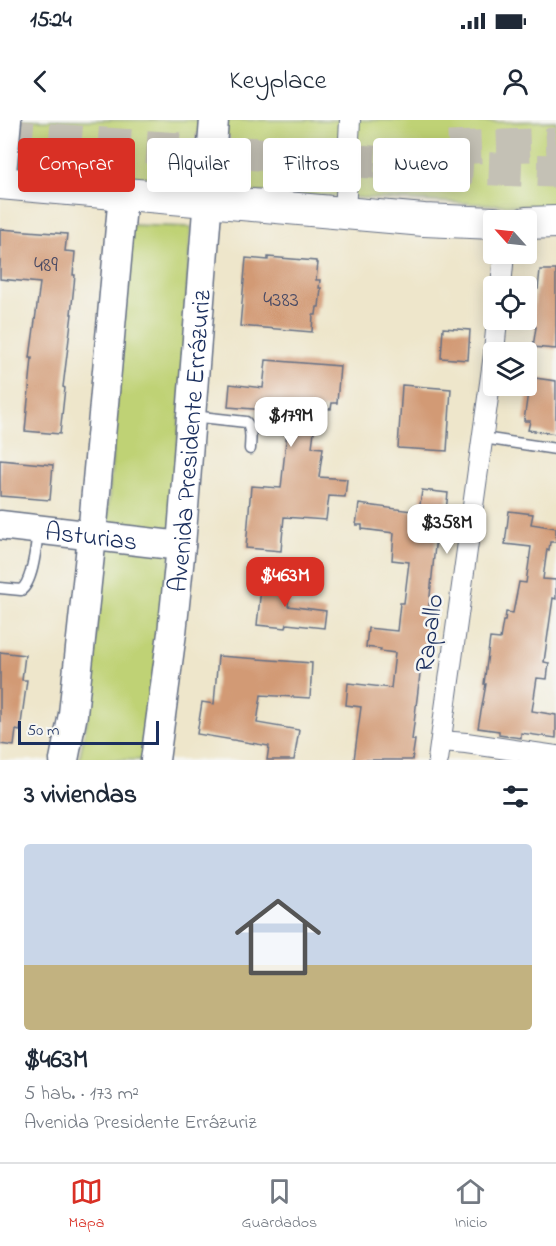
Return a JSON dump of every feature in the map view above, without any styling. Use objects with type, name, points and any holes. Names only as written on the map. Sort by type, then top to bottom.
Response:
[{"type":"main road","points":[[7,120],[0,183],[424,220],[483,223]]},
{"type":"main road","name":"Avenida Presidente Errázuriz","points":[[155,760],[182,546],[214,120]]},
{"type":"main road","points":[[64,760],[73,714],[92,536],[123,194]]},
{"type":"main road","points":[[537,223],[556,222]]},
{"type":"main road","name":"Asturias","points":[[0,525],[182,546]]},
{"type":"street","points":[[345,213],[350,120]]},
{"type":"street","name":"Rapallo","points":[[488,396],[440,750],[466,743],[556,756]]},
{"type":"lane","points":[[191,416],[246,422],[251,430],[250,449]]},
{"type":"lane","points":[[483,438],[556,449]]},
{"type":"lane","points":[[0,588],[21,590],[27,585],[39,530]]},
{"type":"green space","points":[[0,120],[556,121],[556,206],[538,207],[251,192],[251,138],[147,138],[147,183],[135,182],[135,138],[18,138],[18,172],[0,170]]},
{"type":"green space","points":[[130,225],[191,227],[170,571],[143,760],[79,760],[88,716],[105,547]]},
{"type":"building","points":[[0,229],[67,234],[65,251],[75,252],[72,314],[60,434],[25,431],[32,358],[30,358],[40,283],[0,279]]},
{"type":"building","points":[[268,257],[318,263],[316,280],[320,280],[319,288],[321,288],[319,307],[317,307],[316,315],[313,315],[312,332],[240,326],[246,258],[268,260]]},
{"type":"building","points":[[540,270],[556,270],[556,349],[537,347],[537,342],[534,342],[537,330]]},
{"type":"building","points":[[443,328],[470,330],[468,360],[441,358]]},
{"type":"building","points":[[266,360],[340,366],[337,403],[332,403],[331,409],[317,408],[312,447],[323,448],[319,477],[347,479],[345,497],[329,496],[326,520],[284,517],[281,551],[246,548],[251,486],[281,488],[289,412],[228,407],[230,384],[263,388]]},
{"type":"building","points":[[537,378],[556,381],[556,434],[528,430],[530,421],[524,421],[527,396],[537,396]]},
{"type":"building","points":[[402,385],[451,389],[447,451],[398,448]]},
{"type":"building","points":[[0,460],[53,465],[50,500],[0,496]]},
{"type":"building","points":[[422,490],[448,493],[443,537],[436,536],[429,606],[433,606],[429,649],[423,649],[412,740],[415,740],[412,760],[354,760],[361,707],[346,705],[348,683],[391,688],[395,653],[366,647],[368,628],[397,631],[400,603],[404,603],[409,562],[392,560],[394,533],[362,529],[362,525],[356,525],[359,504],[419,512]]},
{"type":"building","points":[[509,511],[533,514],[531,524],[556,528],[556,542],[550,542],[549,550],[547,549],[543,579],[556,580],[556,599],[553,598],[544,662],[549,663],[547,679],[537,678],[532,711],[556,715],[556,738],[521,733],[521,738],[499,735],[499,731],[478,728],[486,684],[484,684],[490,638],[500,639],[506,612],[513,613],[519,582],[526,583],[531,547],[505,544]]},
{"type":"building","points":[[262,579],[290,583],[288,606],[326,611],[324,628],[287,624],[286,628],[257,625]]},
{"type":"building","points":[[0,652],[25,655],[22,680],[27,680],[20,731],[16,730],[14,746],[0,744]]},
{"type":"building","points":[[218,656],[312,663],[310,698],[261,695],[257,723],[299,730],[294,760],[267,760],[269,746],[197,734],[202,702],[214,704]]},
{"type":"tunnel","points":[[0,135],[379,163],[556,171]]},
{"type":"tunnel","points":[[470,147],[556,144]]}]
